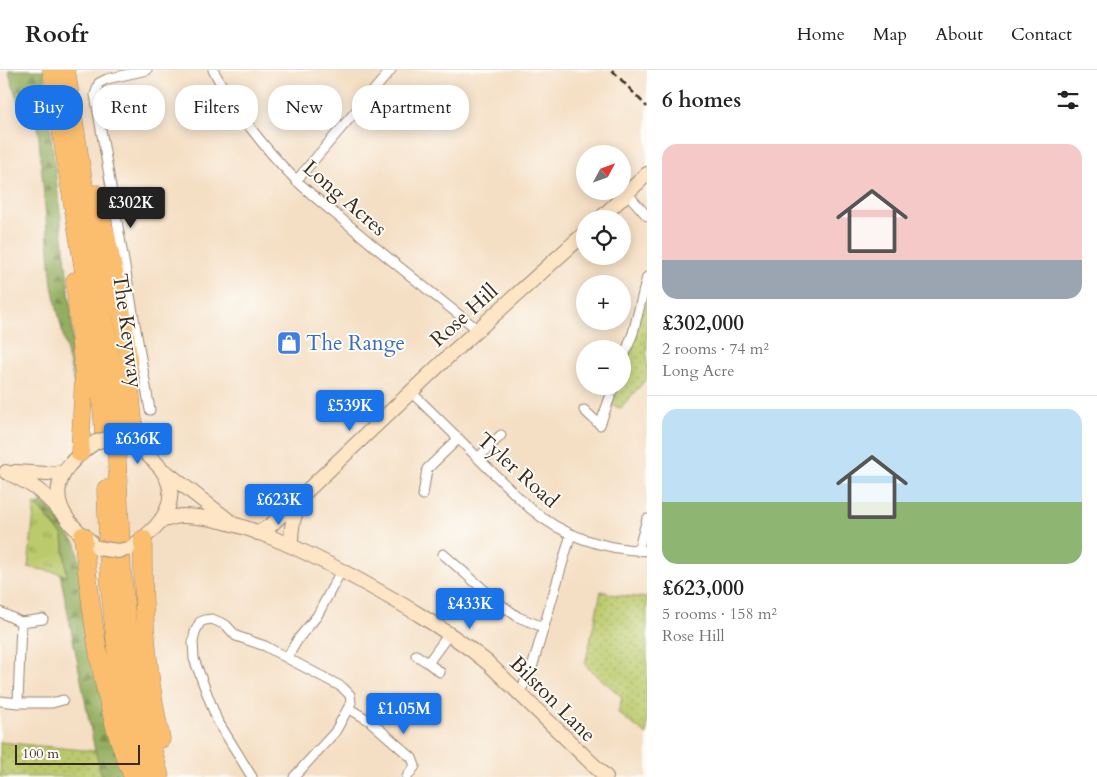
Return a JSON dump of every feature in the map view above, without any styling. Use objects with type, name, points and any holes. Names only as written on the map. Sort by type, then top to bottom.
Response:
[{"type":"highway","name":"The Keyway","points":[[52,70],[102,394],[110,589],[115,650],[119,675],[144,777]]},
{"type":"highway","name":"The Keyway","points":[[66,70],[108,342],[114,396],[122,571],[128,635],[143,714],[160,777]]},
{"type":"highway","points":[[76,134],[96,194],[114,272],[127,348],[134,429],[132,442]]},
{"type":"highway","points":[[63,149],[68,220],[84,376],[80,453]]},
{"type":"highway","points":[[83,536],[94,630],[104,683],[125,758],[133,777]]},
{"type":"highway","points":[[144,539],[142,587],[146,641],[158,724],[170,777]]},
{"type":"main road","points":[[631,189],[647,174]]},
{"type":"main road","points":[[609,210],[620,200]]},
{"type":"main road","name":"Rose Hill","points":[[258,533],[272,525],[478,329],[576,241]]},
{"type":"main road","points":[[65,517],[60,505],[58,485],[64,472],[80,453],[96,442],[110,438],[132,442],[163,470],[235,525]]},
{"type":"main road","points":[[3,471],[31,483],[41,491],[83,536],[98,548],[118,551],[128,549],[144,539],[161,521],[170,501],[171,488],[163,470]]},
{"type":"main road","points":[[3,471],[47,474],[64,472]]},
{"type":"main road","name":"Rose Hill","points":[[291,545],[291,529],[294,515],[307,491]]},
{"type":"main road","points":[[161,521],[182,516],[235,525]]},
{"type":"main road","name":"Bilston Lane","points":[[235,525],[291,545],[390,597],[449,634],[488,663],[606,777]]},
{"type":"street","points":[[147,70],[98,83],[95,95],[150,410]]},
{"type":"street","name":"Long Acres","points":[[213,70],[238,111],[296,181],[388,258],[478,329]]},
{"type":"street","points":[[296,181],[391,70]]},
{"type":"street","points":[[631,198],[647,216]]},
{"type":"street","points":[[630,340],[647,277]]},
{"type":"street","name":"Tyler Road","points":[[411,392],[531,509],[551,524],[570,534],[606,546],[642,551]]},
{"type":"street","points":[[584,410],[600,425],[611,395]]},
{"type":"street","points":[[478,458],[501,435]]},
{"type":"street","points":[[423,495],[427,469],[458,439]]},
{"type":"street","points":[[642,551],[647,519]]},
{"type":"street","points":[[519,693],[528,679],[570,534]]},
{"type":"street","points":[[442,554],[498,604],[518,617],[543,627]]},
{"type":"street","points":[[287,658],[298,639],[317,616],[341,571]]},
{"type":"street","points":[[0,612],[21,622],[43,619]]},
{"type":"street","points":[[252,777],[217,720],[194,659],[193,642],[200,622],[212,619],[218,621],[226,625],[236,636],[265,646],[348,692],[351,699],[335,732],[294,777]]},
{"type":"street","points":[[18,703],[21,622]]},
{"type":"street","points":[[428,664],[449,634]]},
{"type":"street","points":[[416,655],[440,672]]},
{"type":"street","points":[[0,701],[52,703],[63,700]]},
{"type":"street","points":[[348,708],[370,721],[412,758],[415,766],[407,777]]},
{"type":"green space","points":[[8,70],[44,70],[46,85],[15,85],[15,93]]},
{"type":"green space","points":[[38,130],[51,130],[71,309],[75,388],[52,286]]},
{"type":"green space","points":[[647,290],[647,378],[621,408],[610,405],[614,395],[631,395],[631,346]]},
{"type":"green space","points":[[43,501],[60,520],[62,526],[76,544],[127,777],[102,777],[95,751],[60,573],[67,577],[63,536],[38,507]]},
{"type":"green space","points":[[35,504],[38,505],[63,536],[67,578],[60,573],[28,567]]},
{"type":"green space","points":[[601,591],[615,595],[647,598],[647,735],[618,713],[622,697],[585,665]]},
{"type":"green space","points":[[0,742],[95,751],[102,777],[0,777]]},
{"type":"railway","points":[[612,70],[647,107]]},
{"type":"place","name":"The Range","points":[[289,343]]}]
